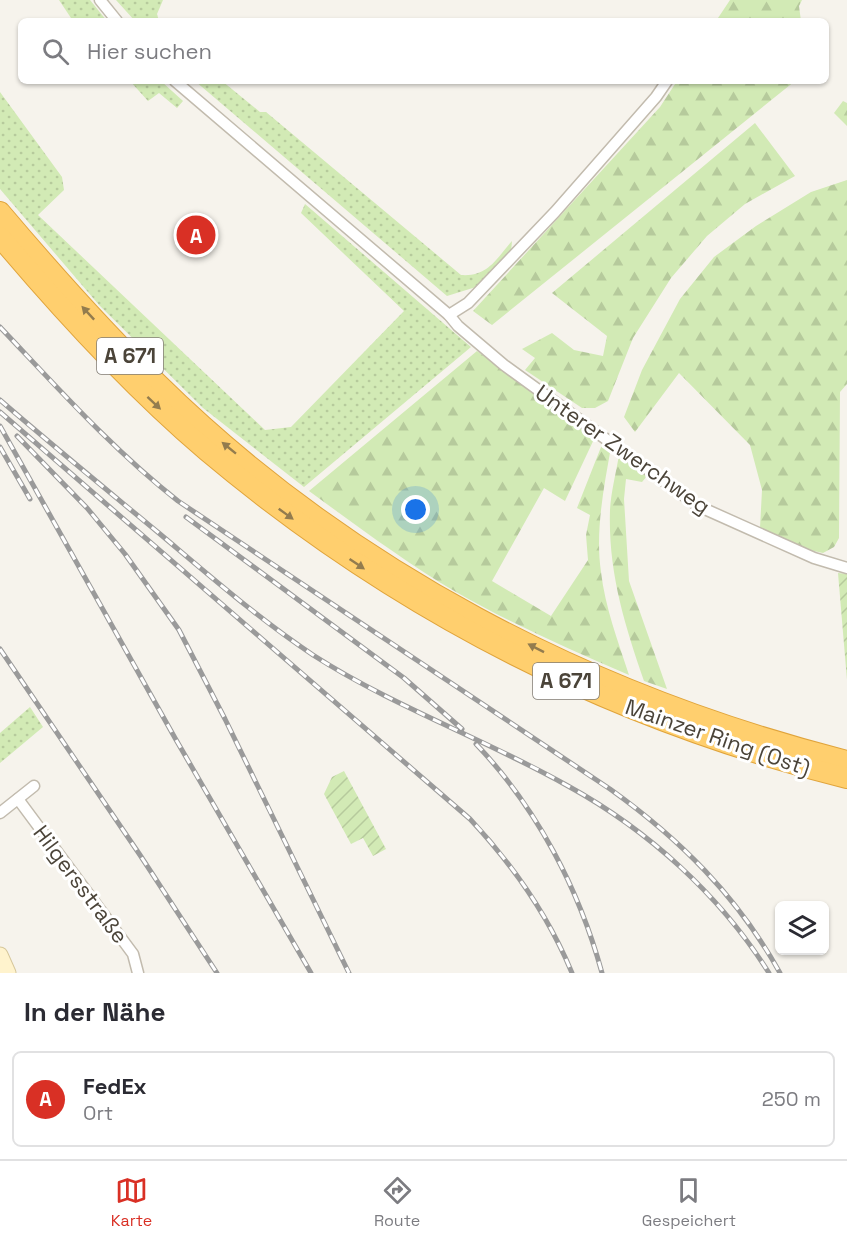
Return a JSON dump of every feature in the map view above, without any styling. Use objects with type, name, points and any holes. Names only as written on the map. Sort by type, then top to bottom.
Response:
[{"type":"highway","name":"A 671","points":[[0,212],[68,292],[158,385],[214,435],[269,491]]},
{"type":"highway","name":"A 671","points":[[0,237],[61,307],[148,397],[206,449],[269,491],[314,525]]},
{"type":"highway","name":"Mainzer Ring (Ost)","points":[[314,525],[468,613],[546,654],[709,721],[793,748],[847,761]]},
{"type":"highway","name":"Mainzer Ring (Ost)","points":[[314,525],[383,581],[460,627],[539,669],[621,705],[704,737],[790,764],[847,778]]},
{"type":"main road","points":[[0,955],[8,973]]},
{"type":"street","points":[[100,0],[115,18]]},
{"type":"street","name":"Unterer Zwerchweg","points":[[179,84],[449,315],[458,326],[504,365],[698,506],[814,558],[847,568]]},
{"type":"street","points":[[449,315],[468,303],[555,212],[664,84]]},
{"type":"street","points":[[0,813],[34,786]]},
{"type":"street","name":"Hilgersstraße","points":[[18,799],[133,954],[138,973]]},
{"type":"green space","points":[[59,0],[90,0],[105,18],[71,18]]},
{"type":"green space","points":[[116,0],[163,0],[157,14],[158,18],[132,18]]},
{"type":"green space","points":[[730,0],[802,0],[799,6],[801,18],[718,18]]},
{"type":"green space","points":[[133,84],[164,84],[183,101],[177,108],[159,93],[148,101]]},
{"type":"green space","points":[[199,84],[226,84],[260,112],[266,112],[461,275],[478,273],[491,266],[512,241],[511,252],[476,287],[447,296]]},
{"type":"green space","points":[[675,84],[791,84],[492,325],[473,311],[660,107]]},
{"type":"green space","points":[[0,92],[62,177],[64,190],[38,215],[265,430],[291,427],[404,311],[301,213],[305,204],[471,347],[304,487],[203,408],[99,305],[0,189]]},
{"type":"green space","points":[[843,101],[847,103],[847,126],[834,113]]},
{"type":"green space","points":[[755,123],[795,176],[745,204],[707,236],[671,278],[633,338],[608,401],[595,408],[582,408],[525,370],[535,358],[522,349],[552,333],[574,350],[603,356],[607,336],[552,293]]},
{"type":"green space","points":[[847,180],[847,384],[840,392],[839,538],[834,547],[823,553],[805,549],[760,528],[762,490],[750,445],[679,373],[635,432],[624,417],[642,370],[680,299],[714,257],[756,226],[811,192]]},
{"type":"green space","points":[[477,351],[595,437],[565,501],[544,488],[492,581],[551,616],[588,560],[586,535],[590,515],[577,508],[603,442],[611,447],[601,509],[599,556],[609,611],[629,675],[541,636],[456,592],[400,556],[309,491]]},
{"type":"green space","points":[[619,455],[647,476],[642,482],[626,479],[624,499],[629,581],[667,689],[644,681],[619,597],[612,554],[610,510]]},
{"type":"green space","points":[[838,573],[847,574],[847,680]]},
{"type":"green space","points":[[30,707],[43,727],[0,763],[0,733]]},
{"type":"green space","points":[[344,771],[386,849],[373,856],[363,838],[351,844],[324,794],[332,777]]},
{"type":"railway","points":[[0,327],[108,439],[178,501],[636,808],[706,871],[746,919],[780,973]]},
{"type":"railway","points":[[0,400],[235,597],[313,655],[375,691],[537,769],[598,803],[626,823],[654,844],[705,891],[750,944],[769,973]]},
{"type":"railway","points":[[0,412],[470,819],[501,854],[541,911],[572,973]]},
{"type":"railway","points":[[0,426],[175,738],[311,973]]},
{"type":"railway","points":[[17,436],[87,508],[125,554],[179,630],[349,973]]},
{"type":"railway","points":[[0,447],[30,499]]},
{"type":"railway","points":[[186,517],[404,678],[462,729]]},
{"type":"railway","points":[[0,649],[217,973]]},
{"type":"railway","points":[[476,744],[518,795],[537,822],[553,851],[581,911],[602,973]]},
{"type":"place","name":"FedEx","points":[[196,235]]}]
